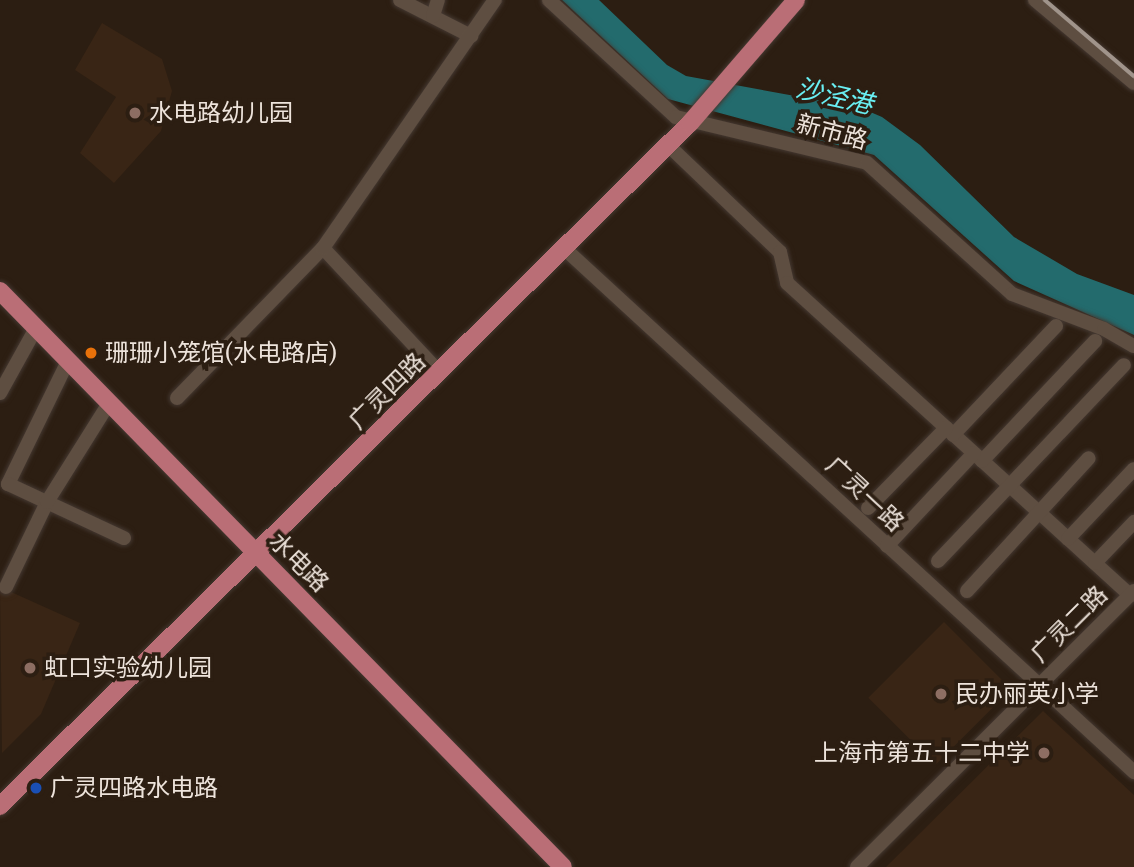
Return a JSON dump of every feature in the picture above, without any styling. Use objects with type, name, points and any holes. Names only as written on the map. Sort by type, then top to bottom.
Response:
[{"type":"main road","name":"广灵四路","points":[[0,806],[257,555],[694,119],[796,0]]},
{"type":"main road","name":"水电路","points":[[0,291],[563,867]]},
{"type":"street","points":[[400,0],[471,36]]},
{"type":"street","points":[[433,16],[438,0]]},
{"type":"street","points":[[177,398],[323,248],[495,0]]},
{"type":"street","name":"新市路","points":[[549,0],[660,106],[694,119],[867,163],[1012,294],[1104,329],[1134,346]]},
{"type":"street","points":[[1035,0],[1134,83]]},
{"type":"street","points":[[668,145],[780,252],[788,284],[1068,540],[1132,593]]},
{"type":"street","points":[[323,248],[440,373]]},
{"type":"street","name":"广灵一路","points":[[565,249],[1134,772]]},
{"type":"street","points":[[868,508],[1056,326]]},
{"type":"street","points":[[0,393],[36,328]]},
{"type":"street","points":[[887,546],[1095,341]]},
{"type":"street","points":[[68,361],[8,484],[124,538]]},
{"type":"street","points":[[938,561],[1124,365]]},
{"type":"street","points":[[6,587],[47,502],[109,403]]},
{"type":"street","points":[[967,591],[1089,458]]},
{"type":"street","points":[[1068,540],[1134,469]]},
{"type":"street","points":[[1095,563],[1134,522]]},
{"type":"street","name":"广灵二路","points":[[858,867],[1132,593]]},
{"type":"shaded area","name":"水电路幼儿园","points":[[102,23],[162,59],[172,91],[161,131],[114,183],[80,153],[116,97],[75,70]]},
{"type":"shaded area","name":"虹口实验幼儿园","points":[[0,587],[80,623],[41,714],[2,753]]},
{"type":"shaded area","name":"民办丽英小学","points":[[944,622],[1011,689],[936,765],[868,698]]},
{"type":"shaded area","name":"上海市第五十二中学","points":[[1043,711],[1134,795],[1134,867],[886,867]]},
{"type":"water","points":[[562,0],[599,0],[667,65],[686,76],[861,108],[882,117],[920,145],[1014,237],[1077,274],[1134,295],[1134,335],[1014,281],[874,155],[668,99]]},
{"type":"railway","points":[[1045,0],[1134,76]]},
{"type":"place","name":"水电路幼儿园","points":[[135,113]]},
{"type":"place","name":"珊珊小笼馆(水电路店)","points":[[91,353]]},
{"type":"place","name":"虹口实验幼儿园","points":[[30,668]]},
{"type":"place","name":"民办丽英小学","points":[[941,694]]},
{"type":"place","name":"上海市第五十二中学","points":[[1044,753]]},
{"type":"place","name":"广灵四路水电路","points":[[36,788]]},
{"type":"water label","name":"沙泾港","points":[[834,97]]}]
